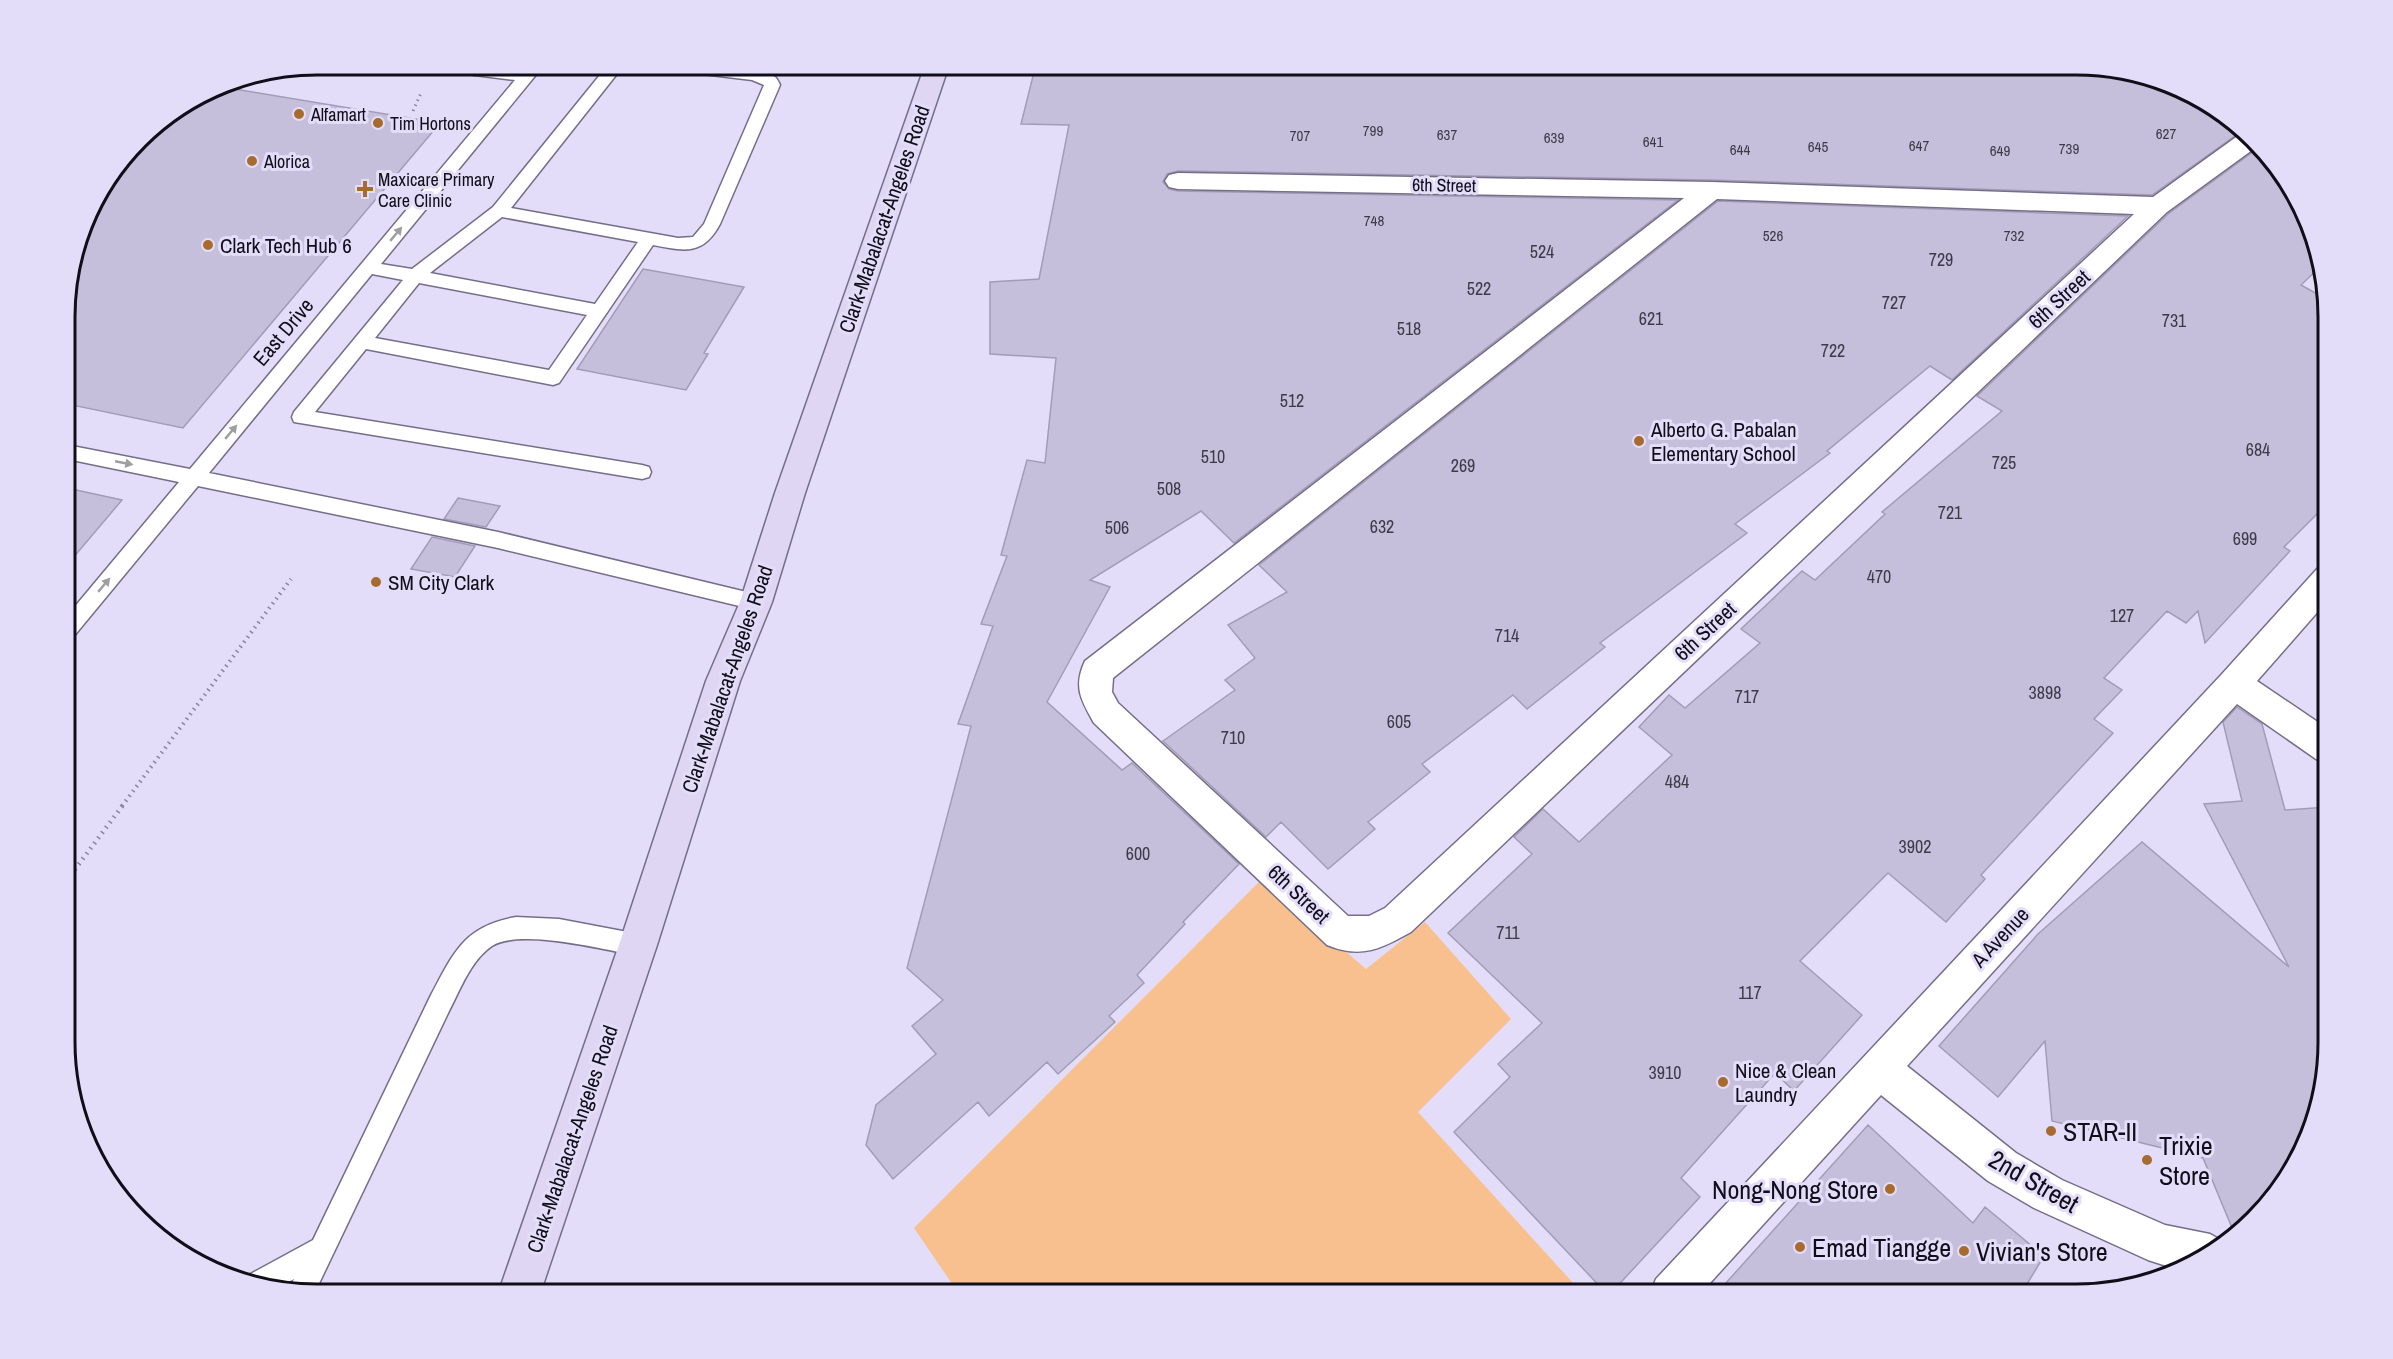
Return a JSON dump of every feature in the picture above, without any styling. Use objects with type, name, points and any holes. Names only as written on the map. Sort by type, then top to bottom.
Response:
[{"type":"main road","name":"Clark-Mabalacat-Angeles Road","points":[[522,1284],[638,945],[723,681],[756,602],[790,493],[933,75]]},
{"type":"street","name":"6th Street","points":[[1711,190],[1097,671],[1095,694],[1106,713],[1340,933],[1372,934],[1398,920],[2158,206],[2245,144]]},
{"type":"street","name":"6th Street","points":[[1178,181],[1711,190],[2158,206]]},
{"type":"street","name":"A Avenue","points":[[1680,1284],[2234,684],[2318,589]]},
{"type":"street","points":[[2234,684],[2318,741]]},
{"type":"street","name":"2nd Street","points":[[1879,1068],[2002,1167],[2048,1194],[2163,1245],[2197,1252]]},
{"type":"lane","name":"East Drive","points":[[75,620],[528,75]]},
{"type":"lane","points":[[607,75],[499,211],[415,276],[301,417],[642,472]]},
{"type":"lane","points":[[499,211],[687,246],[703,239],[712,224],[772,85],[770,80],[754,75]]},
{"type":"lane","points":[[360,342],[552,378],[648,240]]},
{"type":"lane","points":[[368,267],[597,311]]},
{"type":"lane","points":[[75,454],[633,570],[756,602]]},
{"type":"lane","points":[[306,1283],[440,1003],[459,967],[484,937],[509,928],[533,928],[638,945]]},
{"type":"lane","points":[[268,1279],[322,1249]]},
{"type":"path","points":[[75,869],[291,579]]},
{"type":"shaded area","points":[[1262,879],[1366,969],[1425,922],[1511,1019],[1418,1112],[1574,1284],[952,1284],[914,1228]]},
{"type":"building","points":[[1033,75],[2076,75],[2108,77],[2139,83],[2169,93],[2197,107],[2236,135],[2152,195],[1711,180],[1178,171],[1167,174],[1163,182],[1169,189],[1178,191],[1678,200],[1234,543],[1201,511],[1090,580],[1110,587],[1047,702],[1122,770],[1132,763],[1239,864],[1183,922],[1185,924],[1137,975],[1144,983],[1109,1016],[1115,1022],[1058,1074],[1047,1062],[989,1116],[978,1102],[893,1179],[866,1145],[876,1105],[936,1054],[912,1026],[943,1000],[907,968],[971,726],[958,724],[993,626],[981,624],[1007,556],[1001,555],[1027,460],[1045,463],[1056,358],[990,354],[990,282],[1039,279],[1069,125],[1021,124]]},
{"type":"building","name":"Clark Tech Hub 6","points":[[235,89],[440,123],[183,428],[75,406],[75,317],[77,285],[83,254],[93,224],[107,196],[135,157],[157,135],[182,116]]},
{"type":"building","points":[[2253,152],[2286,196],[2300,224],[2314,273],[2301,285],[2317,294],[2318,513],[2284,547],[2290,551],[2205,643],[2198,611],[2186,623],[2167,611],[2104,678],[2122,690],[2094,719],[2113,733],[1981,875],[1985,879],[1946,922],[1888,873],[1800,961],[1862,1015],[1794,1091],[1775,1073],[1681,1178],[1700,1197],[1619,1284],[1598,1284],[1454,1132],[1510,1077],[1498,1064],[1542,1023],[1448,933],[1532,854],[1514,837],[1543,809],[1579,842],[1672,755],[1639,727],[1669,695],[1685,708],[1760,643],[1741,629],[1802,571],[1815,580],[1885,514],[1882,512],[2002,411],[1977,396],[2168,214]]},
{"type":"building","points":[[1718,201],[2128,216],[1952,380],[1930,366],[1827,451],[1830,453],[1735,524],[1747,533],[1600,643],[1605,647],[1527,709],[1513,695],[1422,764],[1430,772],[1368,822],[1375,829],[1328,869],[1281,822],[1266,837],[1163,741],[1235,690],[1225,680],[1255,658],[1228,625],[1287,592],[1259,565]]},
{"type":"building","points":[[643,269],[744,287],[704,353],[708,354],[686,390],[577,369]]},
{"type":"building","points":[[75,490],[122,500],[75,556]]},
{"type":"building","points":[[458,498],[500,506],[486,527],[444,519]]},
{"type":"building","points":[[432,537],[475,546],[455,577],[411,569]]},
{"type":"building","points":[[2237,707],[2262,724],[2285,810],[2318,808],[2318,1042],[2316,1074],[2310,1105],[2300,1135],[2286,1163],[2258,1202],[2232,1227],[2203,1158],[2052,1121],[2045,1041],[1998,1097],[1939,1046],[2038,934],[2142,842],[2289,967],[2204,804],[2242,801],[2223,722]]},
{"type":"building","points":[[1868,1125],[1973,1223],[1985,1207],[2044,1256],[2027,1284],[1725,1284]]},
{"type":"place","name":"Alfamart","points":[[299,114]]},
{"type":"place","name":"Tim Hortons","points":[[378,123]]},
{"type":"place","name":"Alorica","points":[[252,161]]},
{"type":"place","name":"Maxicare Primary Care Clinic","points":[[365,189]]},
{"type":"place","name":"Clark Tech Hub 6","points":[[208,245]]},
{"type":"place","name":"Alberto G. Pabalan Elementary School","points":[[1639,441]]},
{"type":"place","name":"SM City Clark","points":[[376,582]]},
{"type":"place","name":"Nice & Clean Laundry","points":[[1723,1082]]},
{"type":"place","name":"STAR-II","points":[[2051,1131]]},
{"type":"place","name":"Trixie Store","points":[[2147,1160]]},
{"type":"place","name":"Nong-Nong Store","points":[[1890,1189]]},
{"type":"place","name":"Emad Tiangge","points":[[1800,1247]]},
{"type":"place","name":"Vivian's Store","points":[[1964,1251]]}]
